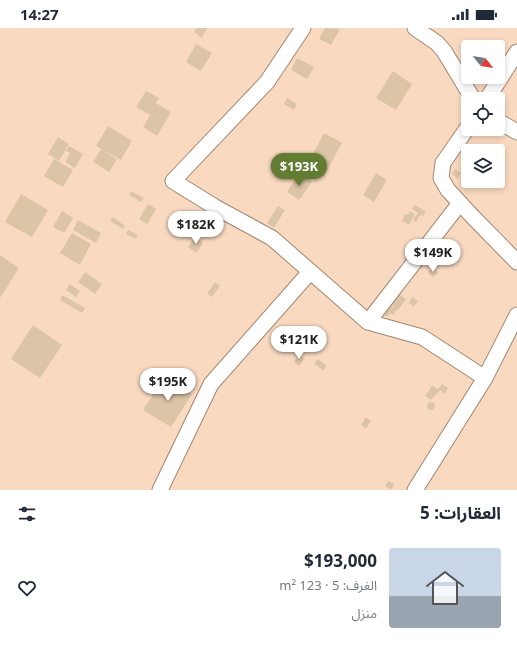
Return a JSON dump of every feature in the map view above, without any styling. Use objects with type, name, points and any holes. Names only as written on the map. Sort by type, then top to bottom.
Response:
[{"type":"street","points":[[303,28],[267,82],[173,181],[215,207],[272,238],[368,322],[422,337],[485,378]]},
{"type":"street","points":[[416,28],[437,43],[444,51],[469,92]]},
{"type":"street","points":[[491,92],[517,52]]},
{"type":"street","points":[[505,125],[517,132]]},
{"type":"street","points":[[462,136],[443,163],[441,178],[448,190],[517,262]]},
{"type":"street","points":[[368,322],[460,203]]},
{"type":"street","points":[[160,490],[211,384],[310,272]]},
{"type":"street","points":[[415,490],[485,378],[516,316]]},
{"type":"building","points":[[197,28],[207,28],[202,38],[194,32]]},
{"type":"building","points":[[325,28],[340,29],[331,45],[319,39]]},
{"type":"building","points":[[196,44],[212,53],[201,71],[186,62]]},
{"type":"building","points":[[297,58],[314,67],[307,79],[291,70]]},
{"type":"building","points":[[393,71],[412,84],[396,110],[376,98]]},
{"type":"building","points":[[146,91],[159,98],[156,103],[171,112],[157,136],[143,127],[150,115],[136,107]]},
{"type":"building","points":[[287,98],[297,104],[294,110],[284,104]]},
{"type":"building","points":[[108,126],[132,141],[121,160],[96,146]]},
{"type":"building","points":[[324,133],[342,143],[324,176],[306,167]]},
{"type":"building","points":[[58,137],[69,144],[59,161],[48,154]]},
{"type":"building","points":[[69,146],[83,154],[75,168],[65,162],[70,153],[66,151]]},
{"type":"building","points":[[101,149],[117,159],[109,172],[93,162]]},
{"type":"building","points":[[54,159],[73,170],[63,187],[44,176]]},
{"type":"building","points":[[455,169],[461,173],[458,179],[452,174]]},
{"type":"building","points":[[299,173],[312,182],[299,200],[287,192]]},
{"type":"building","points":[[376,173],[387,180],[374,202],[363,195]]},
{"type":"building","points":[[131,191],[144,198],[141,202],[129,195]]},
{"type":"building","points":[[21,194],[48,210],[32,237],[5,222]]},
{"type":"building","points":[[148,204],[156,209],[147,224],[139,219]]},
{"type":"building","points":[[415,205],[426,212],[423,216],[420,215],[416,222],[413,220],[418,213],[412,209]]},
{"type":"building","points":[[278,206],[285,210],[274,228],[267,223]]},
{"type":"building","points":[[62,211],[73,218],[64,233],[53,227]]},
{"type":"building","points":[[410,211],[415,214],[409,225],[402,221],[405,214],[408,215]]},
{"type":"building","points":[[113,217],[125,226],[123,229],[110,221]]},
{"type":"building","points":[[78,220],[101,233],[96,243],[73,230]]},
{"type":"building","points":[[128,230],[138,235],[135,239],[126,234]]},
{"type":"building","points":[[72,233],[91,244],[80,265],[60,253]]},
{"type":"building","points":[[195,237],[203,243],[196,253],[188,247]]},
{"type":"building","points":[[0,255],[19,268],[0,298]]},
{"type":"building","points":[[432,268],[438,273],[433,277],[428,272]]},
{"type":"building","points":[[85,272],[102,284],[95,294],[78,282]]},
{"type":"building","points":[[215,282],[220,286],[212,297],[207,294]]},
{"type":"building","points":[[70,284],[80,291],[76,297],[66,290]]},
{"type":"building","points":[[397,293],[406,299],[398,310],[389,303]]},
{"type":"building","points":[[62,295],[85,308],[82,313],[60,300]]},
{"type":"building","points":[[412,297],[418,301],[414,306],[409,303]]},
{"type":"building","points":[[389,305],[397,309],[393,315],[390,313],[387,317],[380,312]]},
{"type":"building","points":[[33,325],[62,345],[40,378],[11,359]]},
{"type":"building","points":[[299,355],[304,359],[299,366],[294,362]]},
{"type":"building","points":[[318,359],[327,366],[323,370],[314,364]]},
{"type":"building","points":[[165,376],[192,394],[171,427],[143,410]]},
{"type":"building","points":[[442,384],[448,388],[445,394],[440,390],[431,400],[425,396],[432,386],[438,389]]},
{"type":"building","points":[[429,402],[433,402],[435,406],[433,410],[429,410],[427,408],[427,404]]},
{"type":"building","points":[[366,417],[371,421],[366,429],[361,425]]},
{"type":"building","points":[[388,481],[394,484],[391,490],[385,486]]}]
